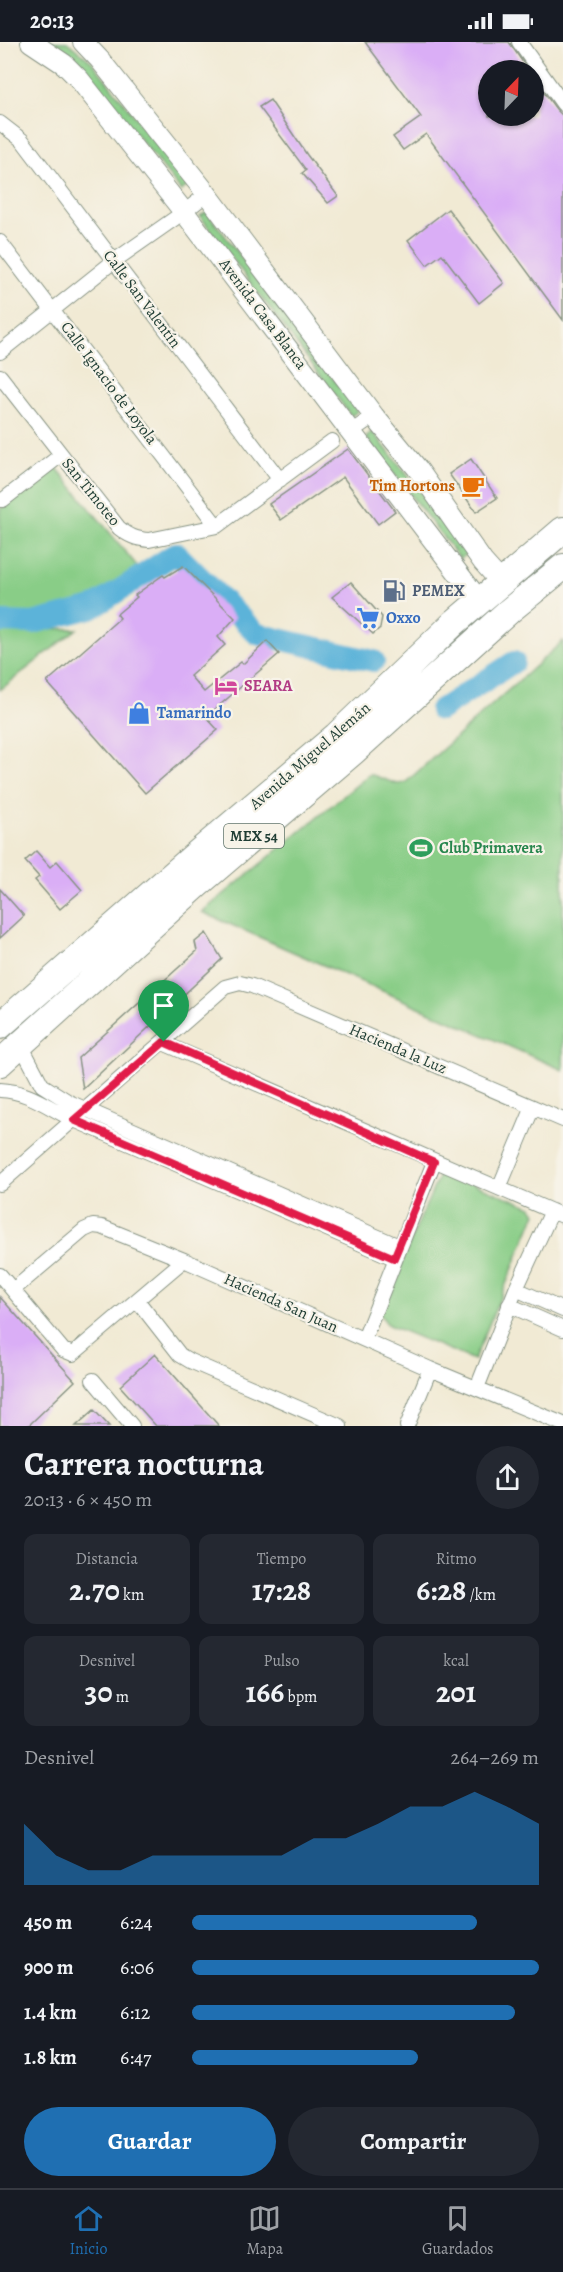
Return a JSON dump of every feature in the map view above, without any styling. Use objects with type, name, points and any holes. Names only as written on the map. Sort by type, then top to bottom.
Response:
[{"type":"highway","name":"Avenida Miguel Alemán","points":[[0,1026],[195,855],[336,736],[501,582],[563,530]]},
{"type":"highway","name":"Avenida Miguel Alemán","points":[[0,1062],[196,886],[353,752],[509,611],[563,567]]},
{"type":"street","name":"Avenida Casa Blanca","points":[[31,42],[64,64],[79,79],[352,431],[480,602]]},
{"type":"street","name":"Avenida Casa Blanca","points":[[82,42],[100,60],[207,194],[417,468],[483,562],[501,582]]},
{"type":"street","points":[[519,42],[563,104]]},
{"type":"street","name":"Calle San Valentín","points":[[0,123],[22,140],[280,480]]},
{"type":"street","points":[[0,352],[114,261],[207,194]]},
{"type":"street","name":"Calle Ignacio de Loyola","points":[[0,242],[217,526]]},
{"type":"street","name":"San Timoteo","points":[[0,376],[119,528],[128,535],[149,540],[217,526],[332,441]]},
{"type":"street","points":[[352,431],[375,416]]},
{"type":"street","points":[[0,500],[3,500],[61,454]]},
{"type":"street","name":"Hacienda la Luz","points":[[164,1042],[225,987],[232,984],[252,986],[563,1120]]},
{"type":"street","points":[[0,1184],[164,1042],[557,1214],[516,1289],[477,1388]]},
{"type":"street","points":[[21,1045],[42,1085],[86,1110],[397,1252]]},
{"type":"street","points":[[0,1089],[12,1090],[35,1098],[74,1120],[397,1252]]},
{"type":"street","points":[[499,1188],[533,1107]]},
{"type":"street","points":[[364,1339],[434,1162]]},
{"type":"street","name":"Hacienda San Juan","points":[[13,1290],[84,1230],[93,1226],[102,1227],[184,1260],[430,1369],[563,1424]]},
{"type":"street","points":[[0,1275],[63,1350],[74,1354],[184,1260]]},
{"type":"street","points":[[516,1289],[563,1310]]},
{"type":"street","points":[[136,1300],[180,1355],[331,1424]]},
{"type":"street","points":[[509,1305],[563,1329]]},
{"type":"street","points":[[407,1426],[430,1369]]},
{"type":"street","points":[[93,1380],[132,1426]]},
{"type":"green space","points":[[51,42],[67,42],[92,62],[189,185],[181,191],[93,80]]},
{"type":"green space","points":[[207,212],[358,411],[351,416],[200,216]]},
{"type":"green space","points":[[372,431],[469,552],[460,559],[366,438]]},
{"type":"green space","points":[[56,467],[138,567],[97,597],[23,617],[0,615],[0,509]]},
{"type":"green space","points":[[0,627],[77,629],[0,690]]},
{"type":"green space","name":"Club Primavera","points":[[563,641],[563,1070],[202,912],[370,774],[397,784],[405,783]]},
{"type":"green space","points":[[441,1171],[532,1207],[536,1213],[474,1360],[388,1325],[379,1313]]},
{"type":"building","points":[[365,42],[509,42],[521,60],[478,60],[478,126],[544,126],[544,93],[563,116],[563,320],[426,134],[403,150],[393,137],[421,117]]},
{"type":"building","points":[[270,100],[338,196],[328,203],[302,173],[306,170],[259,107]]},
{"type":"building","points":[[448,209],[504,283],[479,303],[442,254],[427,265],[408,240]]},
{"type":"building","points":[[348,449],[395,511],[378,524],[343,477],[281,520],[269,504]]},
{"type":"building","name":"Tim Hortons","points":[[471,459],[497,498],[476,512],[449,474]]},
{"type":"building","points":[[183,566],[235,618],[218,637],[225,645],[190,676],[204,692],[241,662],[243,664],[267,641],[279,654],[206,717],[218,730],[145,793],[47,682],[120,618],[117,614],[137,597],[135,595],[163,575],[165,577]]},
{"type":"building","points":[[351,582],[382,617],[380,628],[373,634],[332,597]]},
{"type":"building","points":[[36,851],[50,867],[57,861],[82,890],[60,909],[35,880],[39,877],[25,861]]},
{"type":"building","points":[[0,889],[24,916],[0,938]]},
{"type":"building","points":[[206,933],[222,959],[83,1089],[78,1058],[197,951],[195,942]]},
{"type":"building","points":[[0,1297],[75,1381],[28,1426],[0,1426]]},
{"type":"building","points":[[155,1354],[219,1426],[156,1426],[120,1386]]},
{"type":"building","points":[[94,1410],[109,1426],[76,1426]]},
{"type":"waterway","points":[[0,622],[33,623],[94,607],[176,553],[257,634],[374,661]]},
{"type":"waterway","points":[[440,710],[514,662]]},
{"type":"place","name":"Tim Hortons","points":[[473,486]]},
{"type":"place","name":"PEMEX","points":[[394,591]]},
{"type":"place","name":"Oxxo","points":[[368,618]]},
{"type":"place","name":"SEARA","points":[[226,686]]},
{"type":"place","name":"Tamarindo","points":[[139,713]]},
{"type":"place","name":"Club Primavera","points":[[421,848]]},
{"type":"route","points":[[164,1042],[434,1162],[394,1258],[74,1120],[164,1042]]}]
